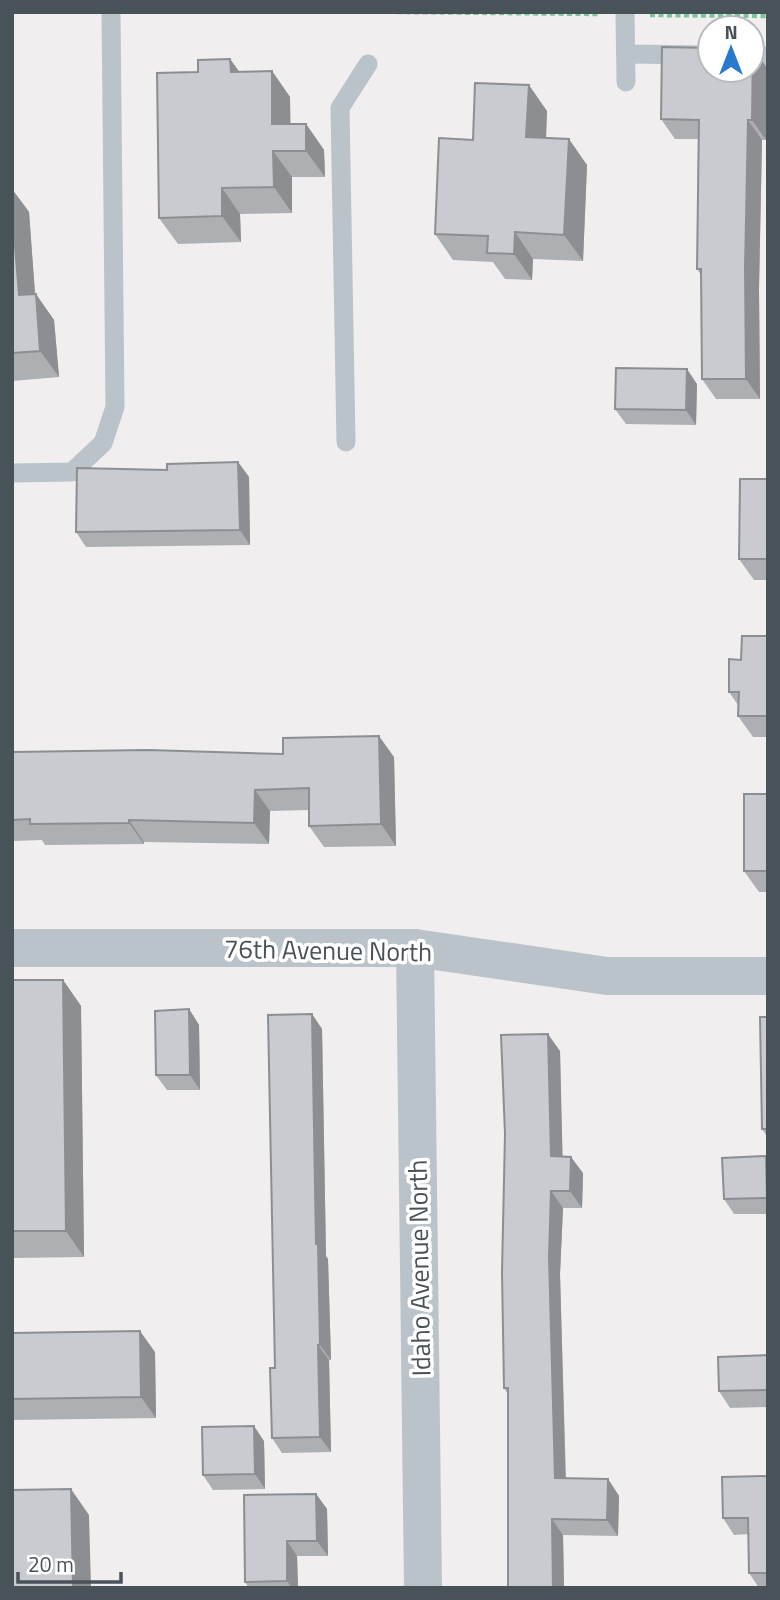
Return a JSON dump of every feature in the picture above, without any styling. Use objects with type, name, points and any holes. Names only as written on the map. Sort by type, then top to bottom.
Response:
[{"type":"street","name":"76th Avenue North","points":[[12,948],[415,948],[607,976],[768,976]]},
{"type":"street","name":"Idaho Avenue North","points":[[415,948],[423,1588]]},
{"type":"lane","points":[[12,473],[72,472],[103,443],[115,407],[111,12]]},
{"type":"lane","points":[[625,13],[626,82]]},
{"type":"lane","points":[[626,54],[696,55]]},
{"type":"lane","points":[[346,442],[340,108],[369,64]]},
{"type":"path","points":[[397,12],[768,16]]},
{"type":"building","points":[[662,47],[696,48],[696,84],[752,84],[752,120],[748,120],[746,379],[702,379],[701,269],[697,269],[699,120],[661,119]]},
{"type":"building","points":[[230,59],[231,72],[272,71],[272,124],[306,124],[306,151],[273,151],[274,187],[222,188],[222,216],[159,218],[157,73],[198,72],[198,60]]},
{"type":"building","points":[[475,83],[529,85],[526,137],[569,139],[564,235],[515,232],[514,254],[487,253],[488,236],[435,234],[439,138],[473,140]]},
{"type":"building","points":[[12,208],[19,295],[36,294],[40,351],[12,353]]},
{"type":"building","points":[[616,368],[687,369],[686,410],[615,409]]},
{"type":"building","points":[[238,462],[240,530],[76,532],[77,468],[167,470],[167,464]]},
{"type":"building","points":[[740,479],[768,479],[768,559],[739,559]]},
{"type":"building","points":[[742,636],[768,636],[768,716],[738,716],[739,692],[729,692],[729,659],[741,660]]},
{"type":"building","points":[[379,736],[381,824],[309,826],[309,788],[255,790],[254,823],[129,820],[129,823],[30,824],[30,819],[12,820],[12,752],[148,750],[283,754],[283,738]]},
{"type":"building","points":[[744,794],[768,794],[768,871],[744,871]]},
{"type":"building","points":[[12,980],[63,980],[66,1231],[12,1231]]},
{"type":"building","points":[[189,1009],[190,1075],[156,1075],[155,1011]]},
{"type":"building","points":[[312,1014],[320,1437],[272,1438],[270,1368],[275,1368],[268,1015]]},
{"type":"building","points":[[760,1017],[768,1017],[768,1129],[762,1129]]},
{"type":"building","points":[[548,1034],[551,1156],[571,1157],[570,1191],[551,1191],[549,1257],[555,1478],[608,1479],[607,1520],[552,1519],[553,1588],[508,1588],[508,1388],[504,1388],[502,1272],[505,1134],[501,1035]]},
{"type":"building","points":[[766,1156],[767,1198],[724,1199],[722,1158]]},
{"type":"building","points":[[140,1331],[141,1397],[12,1399],[12,1333]]},
{"type":"building","points":[[768,1355],[768,1390],[719,1391],[718,1357]]},
{"type":"building","points":[[254,1426],[255,1474],[203,1475],[202,1427]]},
{"type":"building","points":[[768,1476],[768,1573],[749,1573],[748,1518],[723,1518],[722,1477]]},
{"type":"building","points":[[71,1489],[73,1588],[12,1588],[12,1490]]},
{"type":"building","points":[[316,1494],[317,1541],[287,1541],[287,1581],[245,1582],[244,1495]]}]
